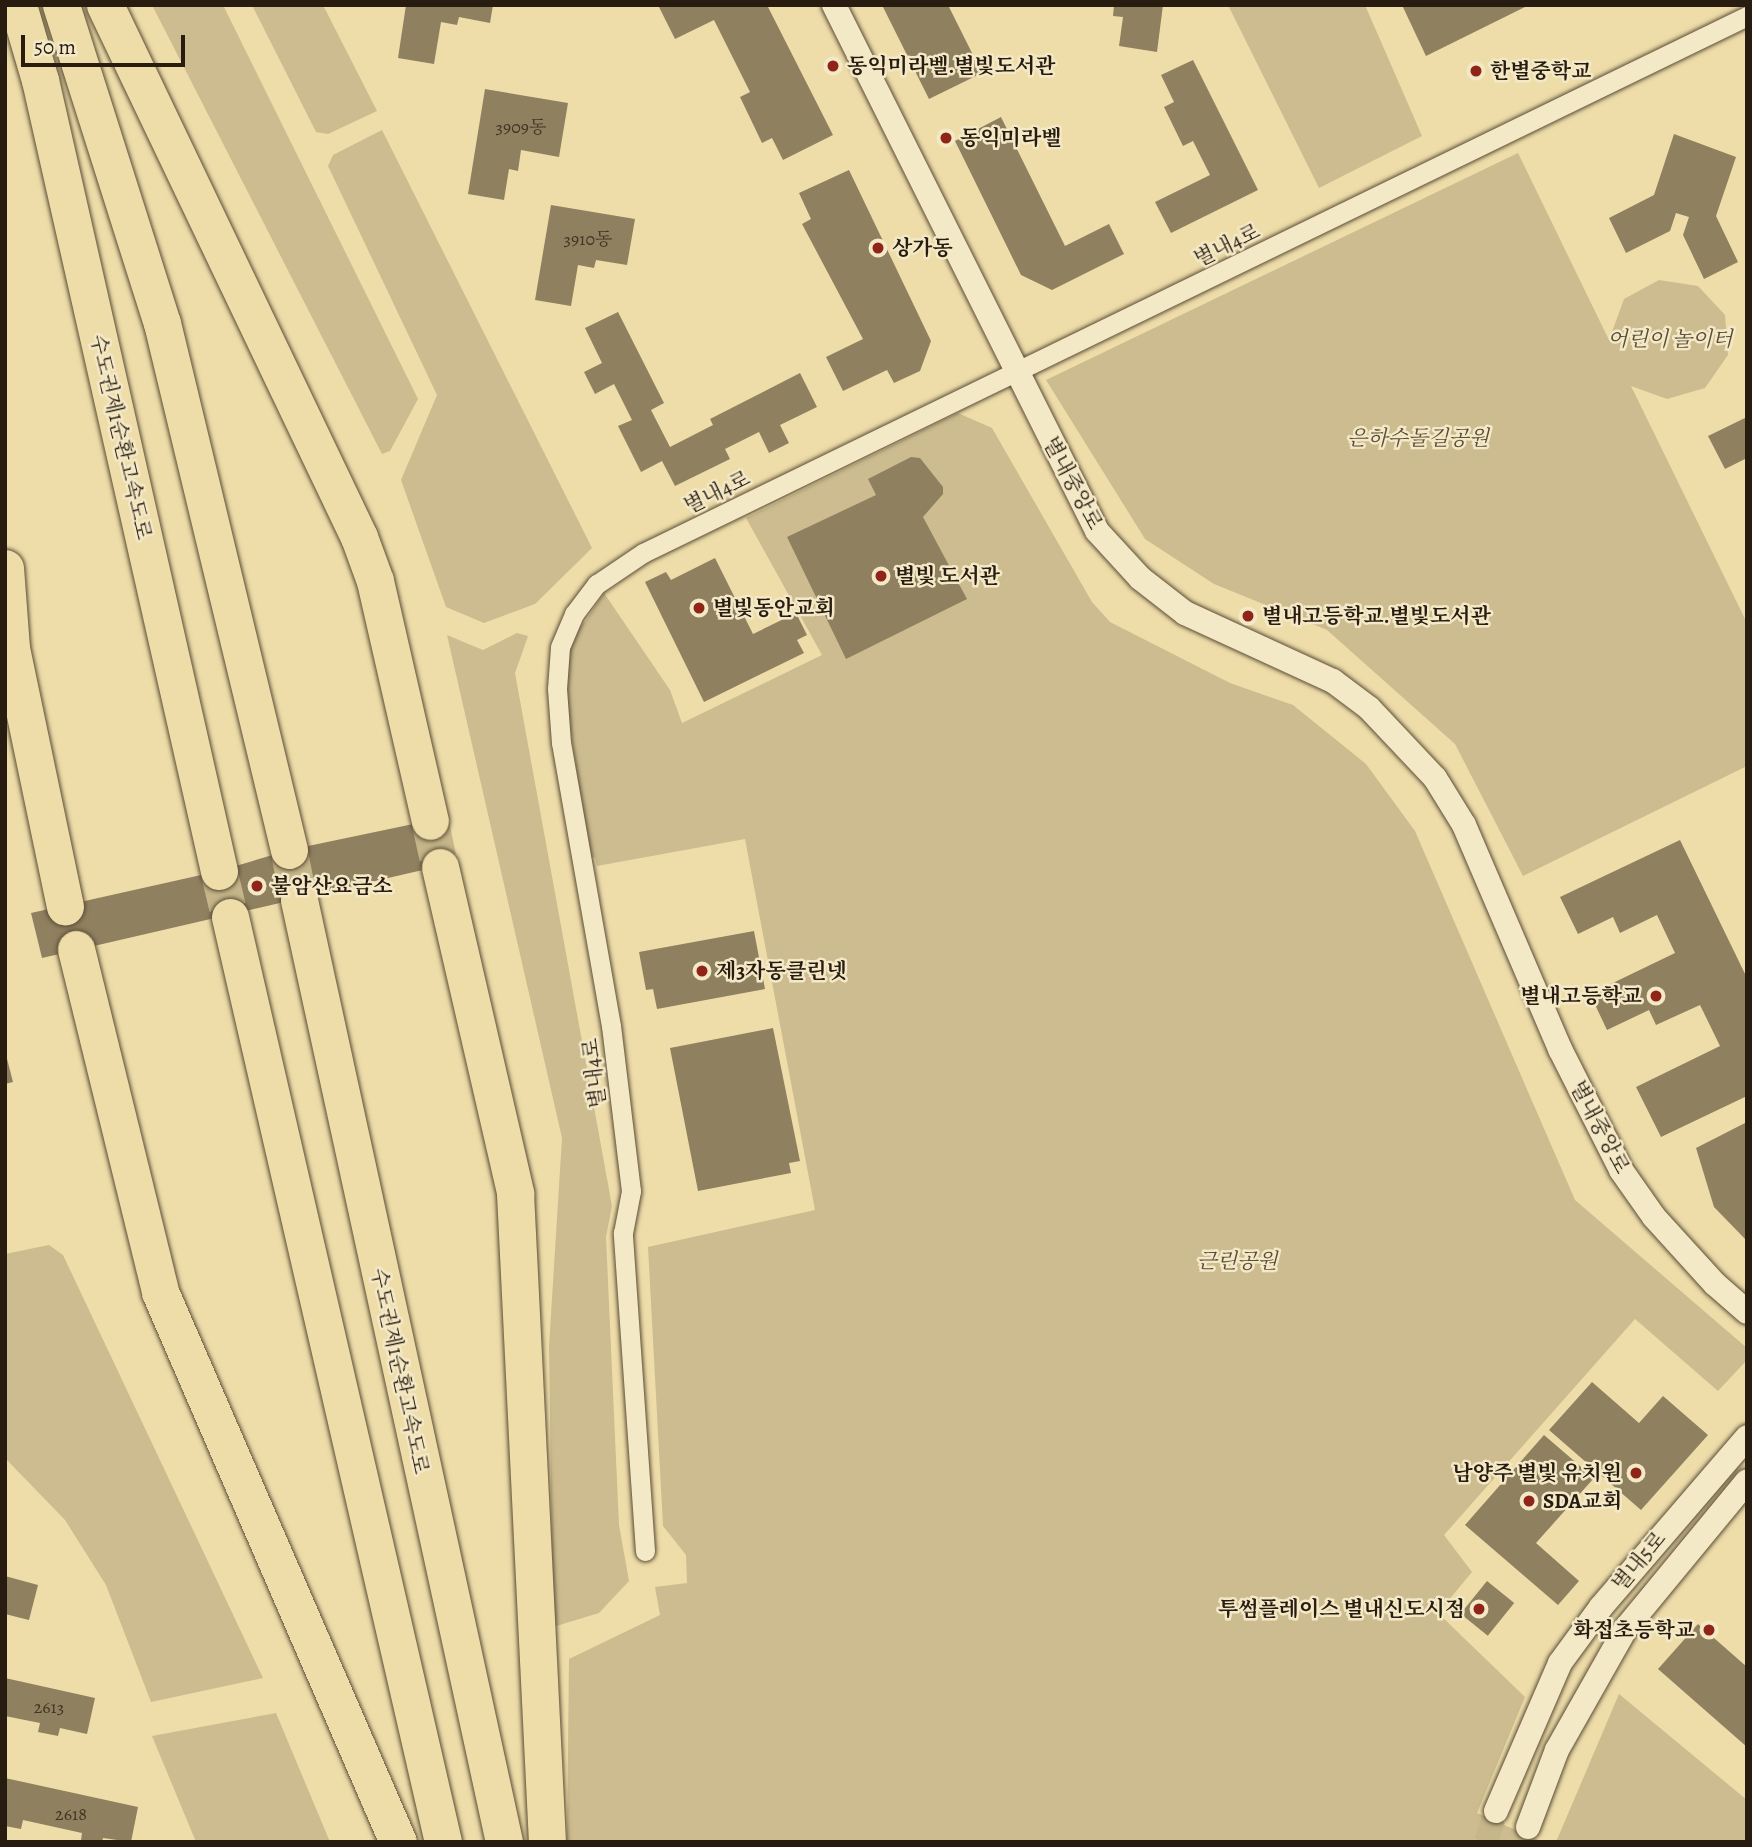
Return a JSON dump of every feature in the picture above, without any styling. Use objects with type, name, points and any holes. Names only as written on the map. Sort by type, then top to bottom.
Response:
[{"type":"highway","name":"수도권제1순환고속도로","points":[[18,5],[40,80],[219,871]]},
{"type":"highway","points":[[61,5],[162,323],[289,849]]},
{"type":"highway","points":[[104,5],[359,537],[375,581],[430,821]]},
{"type":"highway","points":[[5,568],[12,648],[65,906]]},
{"type":"highway","points":[[440,867],[516,1204],[547,1842]]},
{"type":"highway","name":"수도권제1순환고속도로","points":[[299,900],[504,1842]]},
{"type":"highway","points":[[230,917],[443,1842]]},
{"type":"highway","points":[[76,949],[160,1292],[398,1842]]},
{"type":"street","name":"별내중앙로","points":[[834,5],[1097,531],[1140,578],[1195,619],[1333,681],[1401,739],[1435,778],[1464,825],[1498,911],[1621,1170],[1654,1217],[1715,1284],[1747,1312]]},
{"type":"street","name":"별내4로","points":[[645,1551],[623,1233],[631,1191],[611,1026],[561,743],[556,689],[560,647],[574,614],[597,584],[643,553],[1747,16]]},
{"type":"street","name":"별내5로","points":[[1496,1811],[1560,1663],[1601,1607],[1747,1437]]},
{"type":"street","name":"별내5로","points":[[1528,1827],[1557,1750],[1626,1628],[1747,1481]]},
{"type":"green space","points":[[152,5],[223,5],[418,399],[390,451],[382,454]]},
{"type":"green space","points":[[252,5],[323,5],[377,111],[328,134],[316,132]]},
{"type":"green space","points":[[1228,5],[1365,5],[1422,136],[1319,188]]},
{"type":"green space","points":[[382,130],[592,548],[535,604],[484,623],[446,607],[401,480],[437,395],[328,166],[333,155]]},
{"type":"green space","name":"은하수돌길공원","points":[[1518,153],[1609,340],[1624,299],[1659,280],[1698,286],[1725,315],[1728,355],[1705,388],[1667,399],[1631,386],[1747,623],[1747,766],[1523,876],[1455,744],[1327,630],[1214,584],[1145,539],[1046,380]]},
{"type":"green space","name":"근린공원","points":[[958,413],[992,428],[1092,602],[1110,622],[1230,683],[1293,705],[1366,764],[1415,831],[1575,1200],[1747,1348],[1747,1360],[1718,1391],[1635,1319],[1444,1535],[1472,1572],[1438,1613],[1525,1697],[1477,1813],[1543,1842],[567,1842],[569,1659],[660,1615],[655,1587],[687,1583],[686,1555],[663,1526],[648,1247],[815,1210],[745,839],[597,866],[595,857],[590,858],[563,681],[571,634],[585,622],[604,593],[670,690],[682,723],[822,655],[746,518]]},
{"type":"green space","points":[[517,633],[528,636],[515,673],[612,1206],[606,1237],[619,1525],[629,1581],[599,1613],[553,1627],[549,1346],[562,1138],[447,635],[483,650]]},
{"type":"green space","points":[[49,1245],[63,1255],[263,1678],[151,1702],[106,1585],[65,1520],[5,1458],[5,1254]]},
{"type":"green space","points":[[1619,1694],[1747,1800],[1747,1842],[1556,1842]]},
{"type":"green space","points":[[276,1713],[330,1842],[196,1842],[152,1736]]},
{"type":"building","points":[[406,5],[493,5],[490,23],[459,17],[457,25],[441,22],[434,64],[398,58]]},
{"type":"building","points":[[658,5],[767,5],[833,135],[783,160],[772,138],[762,143],[740,97],[750,92],[714,20],[675,39]]},
{"type":"building","points":[[882,5],[948,5],[982,73],[929,99]]},
{"type":"building","points":[[1114,5],[1163,5],[1157,52],[1119,46],[1123,17],[1113,16]]},
{"type":"building","name":"한별중학교","points":[[1402,5],[1529,5],[1426,56]]},
{"type":"building","points":[[1193,60],[1258,190],[1171,233],[1155,202],[1210,175],[1193,141],[1183,146],[1164,107],[1174,102],[1161,75]]},
{"type":"building","points":[[485,89],[568,103],[559,157],[521,150],[518,171],[509,169],[504,200],[468,194]]},
{"type":"building","points":[[1001,117],[1065,246],[1109,224],[1124,254],[1052,290],[1021,275],[955,141]]},
{"type":"building","points":[[1674,134],[1736,157],[1716,216],[1738,262],[1704,279],[1683,235],[1689,217],[1676,213],[1670,231],[1626,253],[1609,218],[1654,195]]},
{"type":"building","points":[[849,170],[931,341],[920,371],[894,383],[887,370],[843,391],[826,357],[863,339],[802,224],[811,219],[799,193]]},
{"type":"building","points":[[551,205],[635,219],[627,265],[596,260],[594,268],[578,265],[571,306],[535,300]]},
{"type":"building","points":[[618,312],[664,403],[651,410],[670,447],[713,425],[710,419],[800,373],[817,407],[780,425],[789,443],[769,453],[759,432],[725,449],[730,459],[675,486],[662,461],[641,472],[618,426],[632,420],[614,384],[595,394],[584,372],[602,363],[585,328]]},
{"type":"building","points":[[1747,417],[1747,458],[1725,469],[1708,436]]},
{"type":"building","name":"별빛 도서관","points":[[911,457],[920,458],[943,487],[943,494],[923,517],[967,599],[846,659],[787,537],[876,495],[868,479]]},
{"type":"building","points":[[715,558],[753,634],[796,613],[807,635],[797,640],[804,653],[704,702],[645,582],[666,572],[671,580]]},
{"type":"building","name":"불암산요금소","points":[[442,818],[453,863],[42,958],[31,913],[219,871],[289,850]]},
{"type":"building","name":"별내고등학교","points":[[1680,840],[1747,978],[1747,1096],[1661,1137],[1636,1087],[1720,1046],[1700,1005],[1656,1025],[1649,1010],[1607,1030],[1590,994],[1675,953],[1657,915],[1620,933],[1613,917],[1578,934],[1560,897]]},
{"type":"building","name":"제3자동클린넷","points":[[754,931],[765,989],[657,1009],[653,989],[646,990],[639,952]]},
{"type":"building","points":[[773,1028],[800,1161],[789,1163],[791,1173],[698,1191],[670,1048]]},
{"type":"building","points":[[5,1051],[13,1082],[5,1084]]},
{"type":"building","points":[[1747,1122],[1747,1241],[1714,1207],[1696,1148]]},
{"type":"building","name":"남양주 별빛 유치원","points":[[1592,1382],[1639,1423],[1663,1396],[1708,1435],[1641,1510],[1549,1430]]},
{"type":"building","name":"SDA교회","points":[[1544,1435],[1594,1478],[1536,1543],[1579,1581],[1558,1605],[1465,1525]]},
{"type":"building","points":[[5,1576],[38,1585],[29,1620],[5,1614]]},
{"type":"building","points":[[1487,1581],[1514,1603],[1488,1636],[1461,1614]]},
{"type":"building","points":[[1698,1624],[1747,1667],[1747,1747],[1658,1669]]},
{"type":"building","points":[[5,1678],[95,1698],[87,1734],[60,1728],[58,1736],[38,1732],[40,1723],[5,1716]]},
{"type":"building","points":[[5,1778],[138,1807],[131,1842],[103,1838],[102,1842],[87,1842],[81,1840],[82,1833],[23,1820],[21,1829],[5,1826]]},
{"type":"tunnel","points":[[430,821],[440,867]]},
{"type":"tunnel","points":[[289,850],[299,900]]},
{"type":"tunnel","points":[[219,871],[230,917]]},
{"type":"tunnel","points":[[1486,1842],[1496,1811]]},
{"type":"place","name":"동익미라벨.별빛도서관","points":[[833,66]]},
{"type":"place","name":"한별중학교","points":[[1476,71]]},
{"type":"place","name":"동익미라벨","points":[[946,138]]},
{"type":"place","name":"상가동","points":[[878,248]]},
{"type":"place","name":"별빛 도서관","points":[[881,576]]},
{"type":"place","name":"별빛동안교회","points":[[699,608]]},
{"type":"place","name":"별내고등학교.별빛도서관","points":[[1248,616]]},
{"type":"place","name":"불암산요금소","points":[[257,886]]},
{"type":"place","name":"제3자동클린넷","points":[[702,971]]},
{"type":"place","name":"별내고등학교","points":[[1656,996]]},
{"type":"place","name":"남양주 별빛 유치원","points":[[1636,1473]]},
{"type":"place","name":"SDA교회","points":[[1529,1501]]},
{"type":"place","name":"투썸플레이스 별내신도시점","points":[[1479,1609]]},
{"type":"place","name":"화접초등학교","points":[[1709,1630]]},
{"type":"park label","name":"어린이 놀이터","points":[[1670,339]]}]
